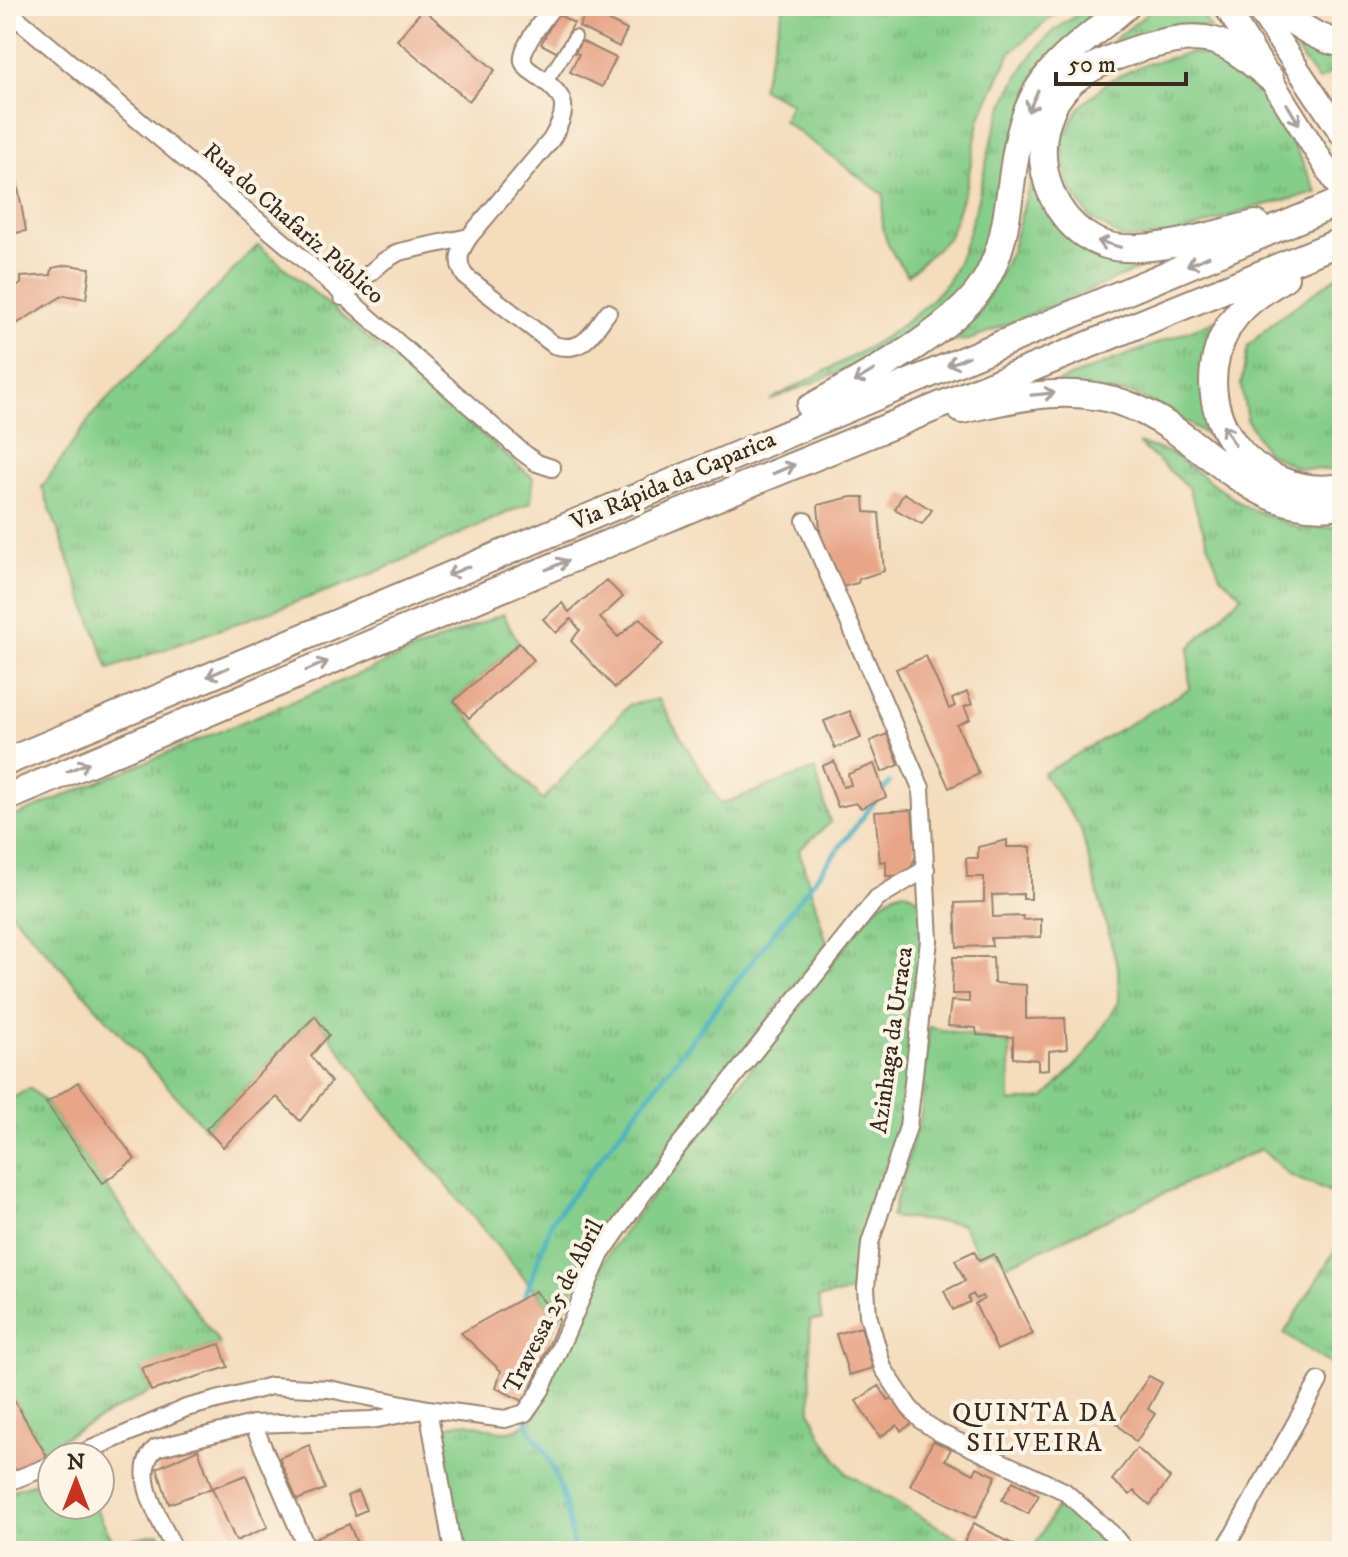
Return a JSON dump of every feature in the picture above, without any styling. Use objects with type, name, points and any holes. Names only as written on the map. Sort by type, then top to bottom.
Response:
[{"type":"highway","points":[[730,456],[910,348],[961,311],[982,286],[996,260],[1005,234],[1020,137],[1038,90],[1071,52],[1126,6]]},
{"type":"highway","points":[[1271,6],[1331,42],[1342,43]]},
{"type":"highway","points":[[1270,78],[1225,43],[1194,37],[1123,53],[1094,65],[1071,82],[1056,102],[1046,124],[1043,172],[1049,190],[1059,208],[1088,236],[1107,245],[1128,249],[1153,247],[1335,201]]},
{"type":"highway","name":"Via Rápida da Caparica","points":[[6,762],[1335,201]]},
{"type":"highway","points":[[1341,241],[1250,300],[1238,313],[1221,342],[1213,385],[1224,427],[1238,450],[1257,469],[1300,488],[1342,487]]},
{"type":"highway","name":"Via Rápida da Caparica","points":[[6,798],[885,428],[1341,241]]},
{"type":"highway","points":[[885,428],[1022,396],[1055,393],[1094,396],[1130,405],[1164,422],[1244,482],[1277,500],[1314,507],[1342,505]]},
{"type":"main road","points":[[1225,6],[1315,151],[1335,201]]},
{"type":"main road","points":[[1256,6],[1342,135]]},
{"type":"street","points":[[553,6],[524,50],[523,61],[527,69],[561,96],[565,109],[562,122],[551,140],[469,237],[458,261],[465,276],[554,345],[575,348],[586,341],[608,312]]},
{"type":"street","name":"Rua do Chafariz Público","points":[[6,9],[287,245],[342,297],[521,451],[537,463],[552,468]]},
{"type":"street","points":[[546,82],[575,37]]},
{"type":"street","points":[[342,297],[399,252],[469,237]]},
{"type":"street","name":"Azinhaga da Urraca","points":[[805,521],[921,788],[929,940],[908,1127],[870,1243],[867,1267],[868,1315],[883,1368],[922,1421],[940,1433],[1064,1491],[1103,1525],[1126,1551]]},
{"type":"street","name":"Travessa 25 de Abril","points":[[110,1441],[186,1408],[271,1386],[329,1389],[428,1409],[505,1419],[525,1413],[541,1390],[601,1254],[665,1163],[877,898],[926,869]]},
{"type":"street","points":[[1224,1551],[1319,1381]]},
{"type":"street","points":[[175,1551],[144,1479],[149,1456],[160,1447],[253,1424],[372,1420],[428,1409],[453,1551]]},
{"type":"street","points":[[253,1424],[308,1551]]},
{"type":"street","points":[[6,1483],[36,1471]]},
{"type":"green space","points":[[784,6],[1064,6],[1011,52],[980,117],[967,183],[949,237],[908,275],[889,247],[883,228],[884,195],[783,121],[791,103],[761,88]]},
{"type":"green space","points":[[1090,6],[1106,6],[1034,75],[993,243],[962,300],[906,345],[770,400],[887,335],[909,320],[946,283],[965,242],[995,129],[1012,86],[1024,66],[1055,30]]},
{"type":"green space","points":[[1150,6],[1198,6],[1210,28],[1188,25],[1096,54],[1143,17]]},
{"type":"green space","points":[[1284,33],[1308,45],[1342,54],[1342,66],[1318,81]]},
{"type":"green space","points":[[1190,53],[1221,58],[1253,81],[1278,116],[1317,193],[1252,208],[1173,236],[1124,239],[1090,218],[1067,183],[1062,140],[1079,108],[1110,80],[1143,65]]},
{"type":"green space","points":[[1034,168],[1052,213],[1068,236],[1100,255],[1149,265],[969,340],[949,341],[987,299],[1011,252]]},
{"type":"green space","points":[[258,245],[533,478],[531,502],[363,578],[109,669],[42,487],[94,413]]},
{"type":"green space","points":[[1342,273],[1342,471],[1297,468],[1266,452],[1247,420],[1241,385],[1248,346],[1276,320]]},
{"type":"green space","points":[[1235,313],[1213,345],[1220,444],[1167,409],[1133,394],[1047,386]]},
{"type":"green space","points":[[1138,443],[1169,452],[1244,506],[1301,529],[1342,526],[1342,1198],[1289,1175],[1261,1149],[1007,1265],[994,1249],[979,1256],[962,1224],[891,1217],[921,1114],[929,1027],[1010,1044],[1010,1102],[1045,1098],[1087,1053],[1119,1002],[1118,969],[1080,827],[1043,774],[1189,689],[1189,648],[1242,595],[1220,576],[1188,487]]},
{"type":"green space","points":[[503,614],[519,643],[454,701],[543,800],[629,705],[658,699],[721,804],[815,769],[830,823],[799,850],[827,943],[595,1242],[559,1320],[384,1110],[315,1016],[206,1129],[6,907],[6,820]]},
{"type":"green space","points":[[904,891],[921,903],[922,962],[913,1010],[905,1104],[863,1240],[858,1291],[818,1298],[822,1320],[810,1320],[811,1412],[822,1437],[846,1473],[980,1551],[459,1551],[440,1434],[451,1425],[462,1423],[508,1431],[534,1417],[590,1285],[614,1245],[875,908]]},
{"type":"green space","points":[[30,1088],[46,1103],[220,1344],[141,1369],[151,1391],[57,1441],[38,1441],[6,1386],[6,1102]]},
{"type":"green space","points":[[1342,1240],[1342,1372],[1284,1334]]},
{"type":"green space","points":[[36,1483],[36,1521],[102,1521],[114,1543],[159,1533],[167,1551],[6,1551],[6,1492]]},
{"type":"green space","points":[[1059,1502],[1087,1524],[1112,1551],[1032,1551]]},
{"type":"building","points":[[423,9],[495,70],[469,101],[397,40]]},
{"type":"building","points":[[587,10],[627,30],[619,47],[579,27]]},
{"type":"building","points":[[557,14],[574,23],[558,53],[541,44]]},
{"type":"building","points":[[581,41],[616,58],[602,87],[570,72],[579,54],[575,53]]},
{"type":"building","points":[[6,122],[26,231],[6,235]]},
{"type":"building","points":[[67,265],[90,268],[86,299],[64,295],[8,329],[6,294],[21,284],[21,277],[51,275],[52,268]]},
{"type":"building","points":[[904,493],[932,510],[922,524],[895,509]]},
{"type":"building","points":[[864,497],[865,512],[879,513],[884,571],[859,579],[858,583],[837,588],[821,543],[818,505]]},
{"type":"building","points":[[606,580],[623,597],[600,618],[618,637],[640,618],[663,644],[615,688],[571,641],[580,630],[571,619],[556,633],[543,619],[562,603],[569,612]]},
{"type":"building","points":[[519,643],[534,660],[469,718],[454,701]]},
{"type":"building","points":[[926,656],[949,709],[955,706],[952,699],[967,692],[972,704],[964,707],[970,719],[957,725],[979,774],[949,788],[896,669]]},
{"type":"building","points":[[850,711],[861,738],[835,748],[824,721]]},
{"type":"building","points":[[887,734],[899,765],[882,772],[870,741]]},
{"type":"building","points":[[834,761],[843,787],[851,785],[848,774],[874,764],[886,797],[861,808],[856,803],[838,807],[822,766]]},
{"type":"building","points":[[912,810],[916,856],[908,875],[886,876],[886,861],[880,862],[875,812]]},
{"type":"building","points":[[1007,840],[1007,847],[1031,847],[1031,899],[1023,899],[1023,894],[992,895],[993,917],[1041,919],[1041,937],[991,938],[992,946],[957,947],[955,903],[984,902],[984,877],[967,877],[966,858],[978,858],[978,847]]},
{"type":"building","points":[[953,957],[993,957],[994,983],[1026,985],[1026,1019],[1065,1018],[1067,1049],[1049,1051],[1049,1069],[1038,1070],[1038,1060],[1013,1058],[1013,1037],[977,1035],[976,1028],[948,1026],[951,1001],[969,1002],[969,994],[952,994]]},
{"type":"building","points":[[315,1016],[329,1035],[311,1056],[331,1082],[300,1121],[277,1097],[223,1147],[206,1129]]},
{"type":"building","points":[[78,1082],[135,1159],[103,1183],[46,1103]]},
{"type":"building","points":[[974,1251],[979,1261],[994,1254],[1033,1334],[997,1350],[975,1304],[984,1299],[982,1296],[976,1299],[973,1294],[968,1297],[970,1302],[953,1310],[944,1291],[965,1281],[955,1260]]},
{"type":"building","points":[[535,1291],[559,1320],[525,1402],[496,1388],[501,1371],[461,1333]]},
{"type":"building","points":[[861,1327],[873,1368],[849,1375],[836,1334]]},
{"type":"building","points":[[220,1344],[228,1367],[151,1391],[141,1368]]},
{"type":"building","points":[[1149,1376],[1162,1383],[1148,1409],[1155,1414],[1136,1442],[1117,1424]]},
{"type":"building","points":[[6,1386],[38,1441],[36,1465],[6,1476]]},
{"type":"building","points":[[879,1386],[888,1400],[894,1396],[912,1424],[901,1431],[897,1425],[880,1437],[856,1401]]},
{"type":"building","points":[[933,1441],[951,1449],[945,1460],[974,1474],[977,1467],[996,1476],[976,1518],[910,1485]]},
{"type":"building","points":[[309,1445],[325,1489],[297,1500],[279,1458]]},
{"type":"building","points":[[1137,1448],[1170,1478],[1150,1505],[1134,1491],[1130,1495],[1112,1480]]},
{"type":"building","points":[[198,1449],[212,1488],[169,1504],[157,1468]]},
{"type":"building","points":[[246,1475],[268,1527],[236,1541],[212,1488]]},
{"type":"building","points":[[1013,1481],[1039,1495],[1028,1514],[1002,1500]]},
{"type":"building","points":[[358,1491],[366,1510],[355,1515],[347,1496]]},
{"type":"building","points":[[974,1523],[1025,1551],[980,1551],[964,1542]]},
{"type":"building","points":[[349,1524],[359,1548],[317,1551],[312,1539]]},
{"type":"waterway","points":[[523,1302],[552,1221],[889,783]]},
{"type":"waterway","points":[[526,1417],[560,1486],[574,1551]]},
{"type":"district","name":"QUINTA DA SILVEIRA","points":[[1035,1427]]}]
